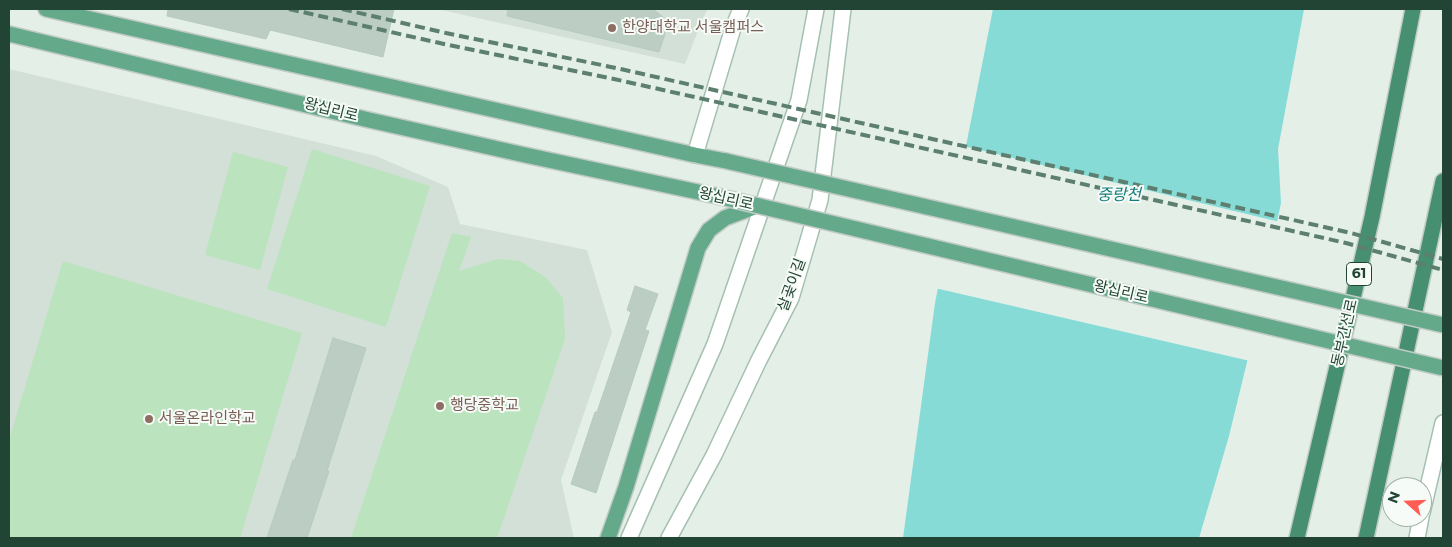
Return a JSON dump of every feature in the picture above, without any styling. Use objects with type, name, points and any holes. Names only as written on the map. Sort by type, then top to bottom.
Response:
[{"type":"highway","name":"동부간선로","points":[[1298,538],[1372,218],[1413,9]]},
{"type":"highway","points":[[1366,538],[1443,181]]},
{"type":"main road","points":[[46,9],[726,161],[1443,325]]},
{"type":"main road","points":[[695,155],[733,28],[741,9]]},
{"type":"main road","points":[[629,538],[715,344],[799,100],[816,9]]},
{"type":"main road","name":"살곶이길","points":[[669,538],[714,455],[791,298],[820,200],[843,9]]},
{"type":"main road","name":"왕십리로","points":[[9,34],[388,124],[717,196],[1443,368]]},
{"type":"main road","points":[[608,538],[698,248],[709,230],[726,218],[757,206]]},
{"type":"main road","points":[[1430,477],[1443,423]]},
{"type":"shaded area","name":"한양대학교 서울캠퍼스","points":[[437,9],[708,9],[685,64]]},
{"type":"shaded area","points":[[9,69],[376,156],[448,187],[460,224],[587,250],[612,332],[561,480],[574,538],[9,538]]},
{"type":"green space","points":[[312,149],[430,186],[386,327],[267,289]]},
{"type":"green space","points":[[233,152],[288,167],[260,270],[205,255]]},
{"type":"green space","points":[[452,233],[471,237],[459,271],[498,259],[520,261],[545,277],[563,298],[565,339],[497,538],[351,538]]},
{"type":"green space","points":[[63,261],[302,333],[240,538],[9,538],[9,440]]},
{"type":"water","name":"중랑천","points":[[993,9],[1304,9],[1278,149],[1281,203],[1248,358],[1229,436],[1199,538],[903,538],[935,303]]},
{"type":"pier","points":[[963,146],[1280,222],[1250,361],[935,288]]},
{"type":"building","points":[[168,9],[394,9],[383,57],[270,30],[266,39],[167,16]]},
{"type":"building","points":[[508,9],[653,9],[663,17],[665,34],[659,52],[507,16]]},
{"type":"building","points":[[635,286],[658,294],[645,330],[649,331],[596,493],[571,484],[631,312],[627,310]]},
{"type":"building","points":[[333,338],[366,348],[307,538],[267,538],[293,460],[295,460]]},
{"type":"railway","points":[[289,9],[444,44],[614,79],[1346,243],[1443,270]]},
{"type":"railway","points":[[342,9],[446,33],[616,68],[1351,233],[1443,259]]},
{"type":"place","name":"한양대학교 서울캠퍼스","points":[[612,28]]},
{"type":"place","name":"행당중학교","points":[[440,406]]},
{"type":"place","name":"서울온라인학교","points":[[149,419]]}]
